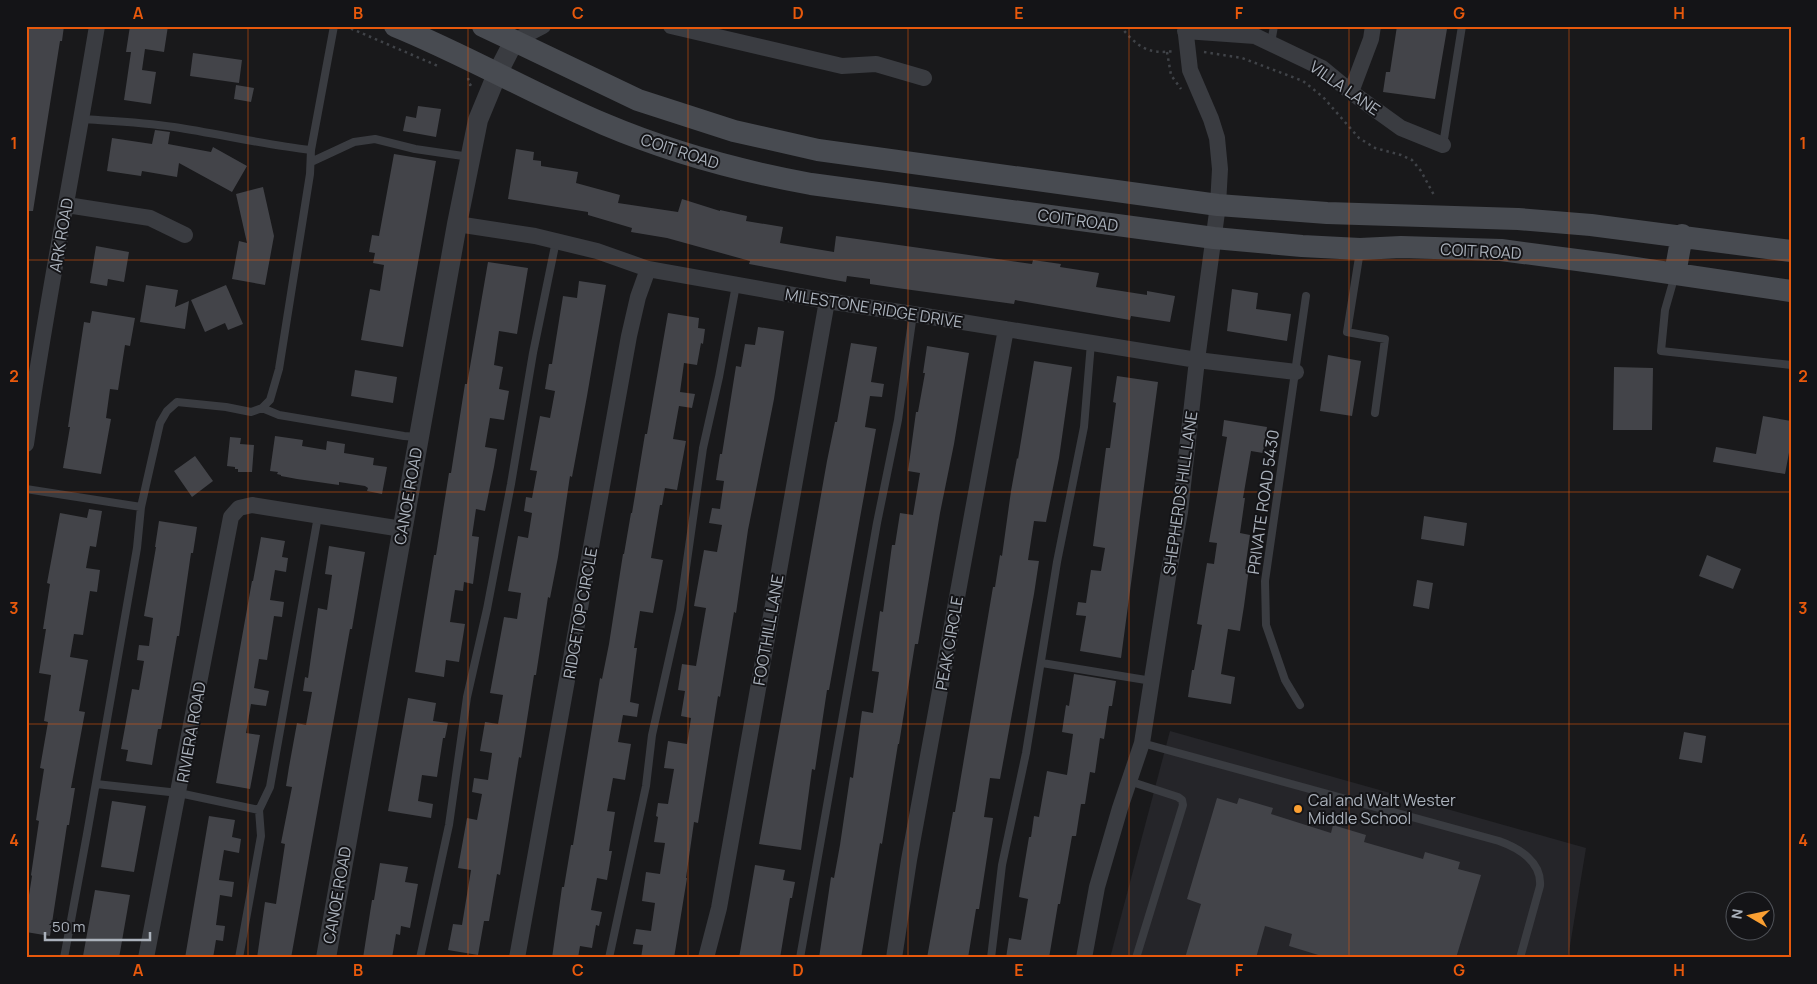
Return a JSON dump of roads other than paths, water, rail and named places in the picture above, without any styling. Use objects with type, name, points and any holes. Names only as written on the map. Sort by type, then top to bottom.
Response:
[{"type":"main road","name":"COIT ROAD","points":[[395,26],[440,45],[550,100],[638,138],[753,174],[811,184],[1214,238],[1360,249],[1401,247],[1500,250],[1791,291]]},
{"type":"main road","name":"COIT ROAD","points":[[483,26],[515,34],[638,100],[734,131],[818,150],[1218,205],[1327,213],[1518,219],[1592,225],[1791,252]]},
{"type":"main road","points":[[1675,274],[1682,236]]},
{"type":"street","name":"ARK ROAD","points":[[26,444],[39,355],[98,26]]},
{"type":"street","points":[[515,34],[543,26]]},
{"type":"street","points":[[671,26],[842,66],[876,64],[924,78]]},
{"type":"street","points":[[1351,92],[1373,26]]},
{"type":"street","name":"VILLA LANE","points":[[1185,29],[1255,36],[1271,43],[1322,68],[1351,92],[1401,128],[1443,145]]},
{"type":"street","name":"SHEPHERDS HILL LANE","points":[[1084,958],[1097,887],[1120,808],[1142,743],[1180,512],[1197,360],[1218,205],[1220,168],[1217,138],[1190,70],[1185,29]]},
{"type":"street","name":"CANOE ROAD","points":[[326,958],[470,157],[478,120],[515,34]]},
{"type":"street","points":[[67,205],[150,218],[185,235]]},
{"type":"street","name":"MILESTONE RIDGE DRIVE","points":[[457,224],[597,250],[648,269],[827,302],[1197,360],[1296,372]]},
{"type":"street","name":"RIDGETOP CIRCLE","points":[[517,958],[629,336],[638,297],[648,269]]},
{"type":"street","name":"FOOTHILL LANE","points":[[706,958],[719,908],[827,302]]},
{"type":"street","name":"PEAK CIRCLE","points":[[894,958],[909,860],[1006,329]]},
{"type":"street","name":"RIVIERA ROAD","points":[[146,958],[231,517],[239,508],[252,505],[318,516]]},
{"type":"street","points":[[318,516],[402,529]]},
{"type":"lane","points":[[64,958],[137,548],[141,507],[160,423],[167,411],[177,402],[226,407],[251,412],[262,408],[270,400],[279,369],[310,174],[311,150],[334,26]]},
{"type":"lane","points":[[1271,43],[1274,26]]},
{"type":"lane","points":[[1443,145],[1462,26]]},
{"type":"lane","points":[[82,119],[174,127],[288,148],[311,150]]},
{"type":"lane","points":[[310,162],[354,142],[375,139],[415,149],[470,157]]},
{"type":"lane","points":[[420,958],[449,825],[467,697],[493,580],[533,353],[556,241]]},
{"type":"lane","points":[[1360,249],[1347,332],[1385,339],[1376,414]]},
{"type":"lane","points":[[1675,274],[1665,310],[1661,351],[1791,366]]},
{"type":"lane","points":[[609,958],[646,786],[652,735],[680,610],[703,448],[719,377],[736,284]]},
{"type":"lane","name":"PRIVATE ROAD 5430","points":[[1300,705],[1285,680],[1274,649],[1266,625],[1265,601],[1266,562],[1306,296]]},
{"type":"lane","points":[[800,958],[877,523],[898,420],[912,314]]},
{"type":"lane","points":[[991,958],[1002,865],[1026,753],[1057,562],[1084,427],[1091,343]]},
{"type":"lane","points":[[262,408],[280,415],[419,437]]},
{"type":"lane","points":[[26,489],[141,507]]},
{"type":"lane","points":[[239,958],[261,836],[259,810],[270,787],[318,516]]},
{"type":"lane","points":[[1042,663],[1152,681]]},
{"type":"lane","points":[[1142,743],[1499,841],[1518,849],[1532,861],[1541,878],[1520,958]]},
{"type":"lane","points":[[1129,781],[1178,797],[1184,805],[1136,958]]},
{"type":"lane","points":[[96,784],[179,793],[259,810]]},
{"type":"place","name":"Cal and Walt Wester Middle School","points":[[1298,809]]}]
